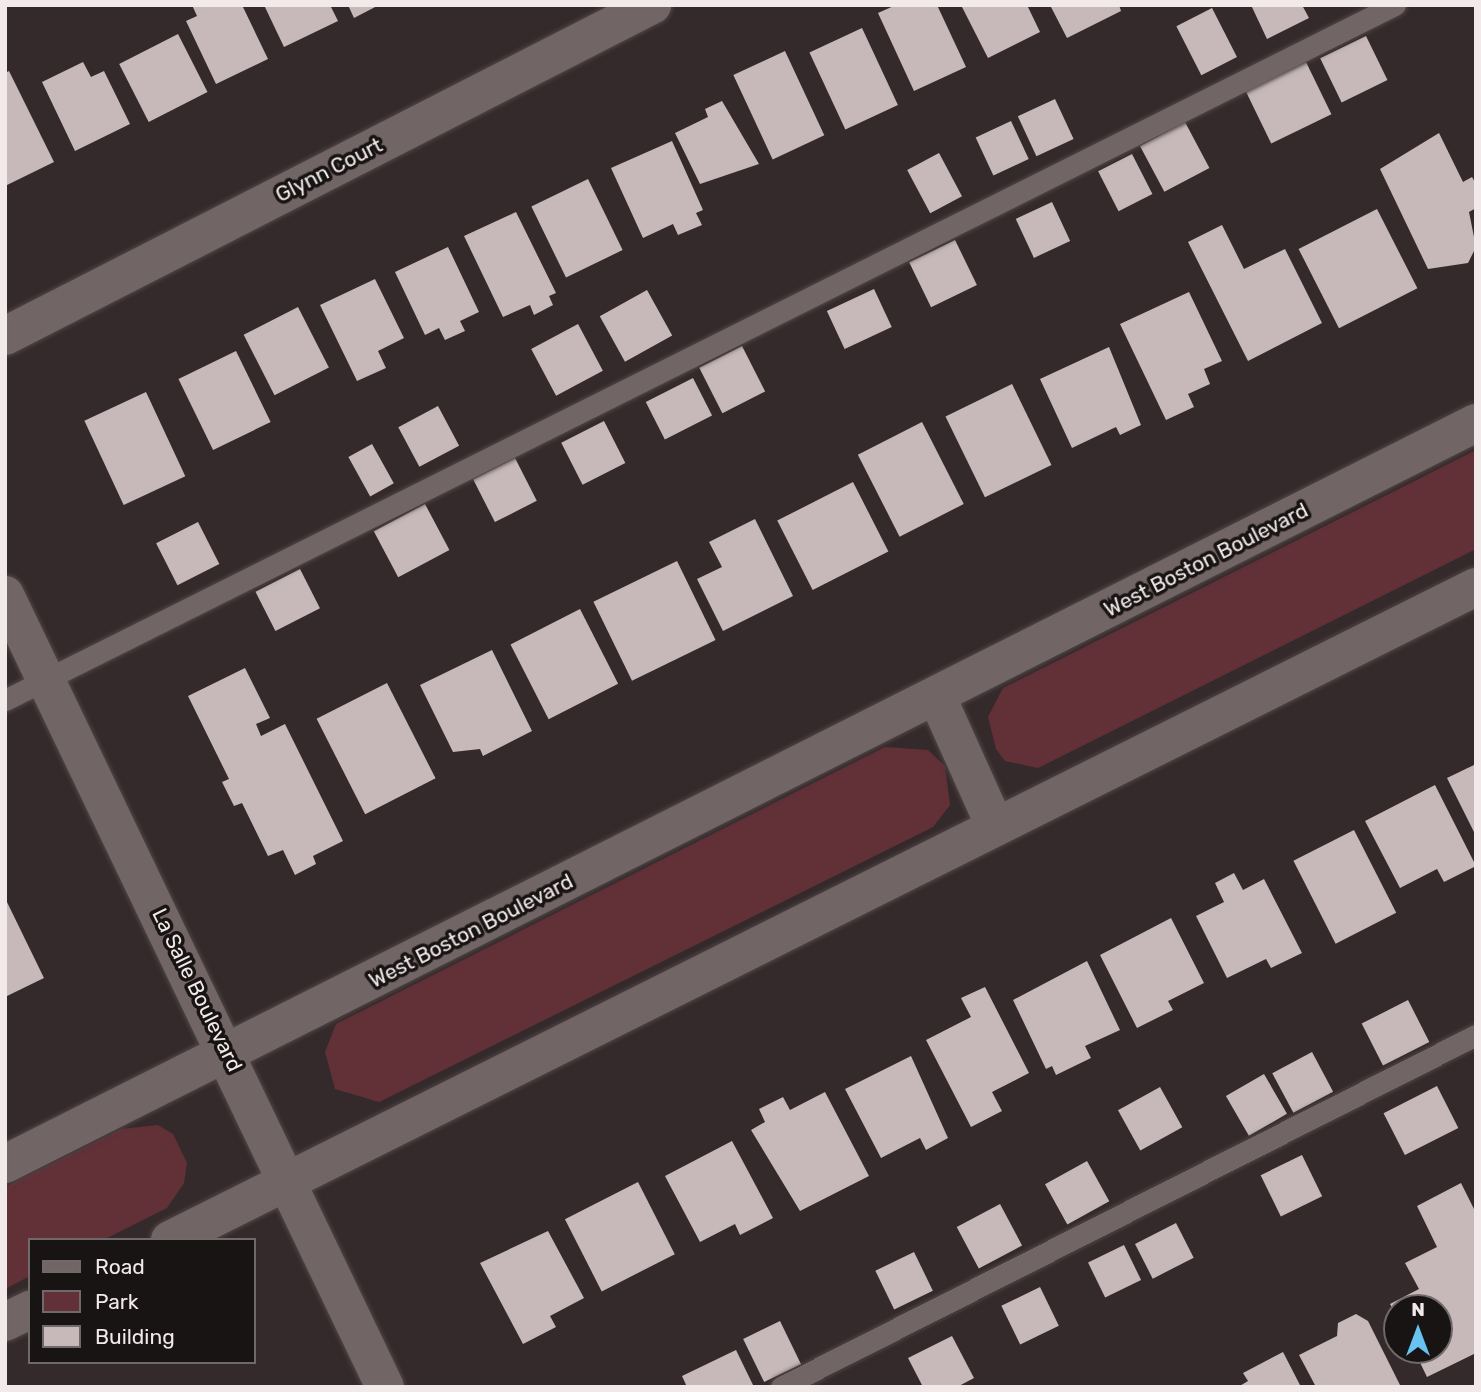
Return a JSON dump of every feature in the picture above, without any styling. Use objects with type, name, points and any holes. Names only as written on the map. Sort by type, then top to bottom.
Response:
[{"type":"street","name":"Glynn Court","points":[[5,336],[652,5]]},
{"type":"street","name":"West Boston Boulevard","points":[[5,1164],[937,697],[1476,423]]},
{"type":"street","points":[[174,1238],[1476,587]]},
{"type":"street","name":"La Salle Boulevard","points":[[5,595],[43,680],[290,1178],[385,1387]]},
{"type":"street","points":[[937,697],[995,826]]},
{"type":"street","points":[[5,1322],[28,1311]]},
{"type":"lane","points":[[5,700],[1395,5]]},
{"type":"lane","points":[[781,1387],[1476,1035]]},
{"type":"green space","points":[[1476,450],[1476,549],[1038,768],[1005,761],[996,749],[988,717],[1003,688]]},
{"type":"green space","points":[[885,747],[928,750],[945,766],[950,805],[933,827],[379,1102],[335,1089],[325,1052],[336,1024]]},
{"type":"green space","points":[[158,1125],[173,1134],[187,1163],[184,1183],[167,1208],[107,1238],[28,1238],[28,1277],[5,1289],[5,1187],[121,1129]]},
{"type":"building","points":[[192,5],[242,5],[268,59],[216,84],[186,21],[197,16]]},
{"type":"building","points":[[264,5],[330,5],[338,21],[284,47]]},
{"type":"building","points":[[348,5],[379,5],[354,18]]},
{"type":"building","points":[[896,5],[937,5],[966,67],[914,91],[878,13]]},
{"type":"building","points":[[961,5],[1027,5],[1040,32],[988,58]]},
{"type":"building","points":[[1050,5],[1119,5],[1121,11],[1067,38]]},
{"type":"building","points":[[1251,5],[1302,5],[1309,18],[1267,39]]},
{"type":"building","points":[[1212,8],[1237,57],[1201,75],[1176,26]]},
{"type":"building","points":[[862,28],[898,105],[845,130],[809,53]]},
{"type":"building","points":[[178,34],[208,92],[149,122],[119,64]]},
{"type":"building","points":[[1366,36],[1387,80],[1342,102],[1320,58]]},
{"type":"building","points":[[785,51],[824,135],[773,159],[733,75]]},
{"type":"building","points":[[83,62],[91,77],[104,71],[130,124],[75,151],[42,82]]},
{"type":"building","points":[[1306,62],[1331,114],[1271,144],[1246,91]]},
{"type":"building","points":[[9,71],[54,162],[5,186],[5,73]]},
{"type":"building","points":[[1055,99],[1074,139],[1036,156],[1018,116]]},
{"type":"building","points":[[722,101],[759,164],[700,184],[675,133],[708,117],[705,109]]},
{"type":"building","points":[[1011,121],[1029,159],[993,176],[976,137]]},
{"type":"building","points":[[1185,122],[1209,168],[1164,192],[1140,146]]},
{"type":"building","points":[[1439,133],[1463,182],[1472,177],[1476,184],[1476,208],[1469,212],[1476,247],[1468,263],[1428,269],[1380,169]]},
{"type":"building","points":[[672,141],[703,210],[696,213],[702,225],[678,235],[673,224],[643,238],[611,168]]},
{"type":"building","points":[[939,153],[962,196],[930,213],[907,170]]},
{"type":"building","points":[[1132,154],[1152,194],[1119,211],[1098,171]]},
{"type":"building","points":[[588,179],[623,250],[566,278],[531,207]]},
{"type":"building","points":[[1052,202],[1070,241],[1034,258],[1016,219]]},
{"type":"building","points":[[1377,209],[1417,288],[1339,328],[1299,249]]},
{"type":"building","points":[[516,212],[556,293],[549,296],[553,305],[534,315],[530,305],[503,317],[464,236]]},
{"type":"building","points":[[1222,225],[1244,269],[1285,249],[1322,323],[1248,361],[1188,242]]},
{"type":"building","points":[[955,240],[977,285],[931,307],[909,262]]},
{"type":"building","points":[[448,247],[479,312],[460,321],[465,331],[445,340],[439,328],[425,335],[395,272]]},
{"type":"building","points":[[375,279],[404,338],[378,351],[386,368],[357,381],[320,305]]},
{"type":"building","points":[[874,289],[892,327],[845,349],[827,311]]},
{"type":"building","points":[[647,290],[672,335],[625,362],[600,316]]},
{"type":"building","points":[[1189,292],[1222,361],[1204,369],[1210,384],[1188,394],[1194,407],[1166,420],[1120,324]]},
{"type":"building","points":[[298,307],[329,368],[275,395],[244,335]]},
{"type":"building","points":[[578,324],[603,371],[556,396],[531,349]]},
{"type":"building","points":[[742,346],[765,391],[722,413],[699,368]]},
{"type":"building","points":[[1109,347],[1141,425],[1120,435],[1116,427],[1072,448],[1040,379]]},
{"type":"building","points":[[236,351],[271,422],[213,450],[178,379]]},
{"type":"building","points":[[693,378],[712,415],[665,439],[646,402]]},
{"type":"building","points":[[1012,384],[1051,465],[985,497],[945,416]]},
{"type":"building","points":[[146,392],[185,476],[124,505],[84,421]]},
{"type":"building","points":[[438,406],[459,446],[419,467],[398,427]]},
{"type":"building","points":[[604,421],[625,463],[583,485],[561,443]]},
{"type":"building","points":[[922,422],[964,504],[900,537],[858,455]]},
{"type":"building","points":[[372,444],[394,483],[370,496],[348,457]]},
{"type":"building","points":[[515,458],[537,501],[495,522],[473,479]]},
{"type":"building","points":[[853,482],[888,551],[813,590],[777,521]]},
{"type":"building","points":[[425,504],[449,550],[398,577],[374,531]]},
{"type":"building","points":[[755,519],[793,596],[723,631],[697,579],[722,567],[709,542]]},
{"type":"building","points":[[198,522],[219,564],[177,585],[156,543]]},
{"type":"building","points":[[677,561],[716,640],[632,681],[593,602]]},
{"type":"building","points":[[300,569],[320,608],[275,631],[255,592]]},
{"type":"building","points":[[580,609],[618,684],[549,719],[511,644]]},
{"type":"building","points":[[492,650],[532,731],[483,756],[480,749],[453,752],[420,685]]},
{"type":"building","points":[[245,668],[270,718],[256,724],[261,736],[285,724],[343,841],[313,856],[316,864],[295,875],[283,850],[268,856],[242,803],[234,806],[222,782],[229,779],[188,696]]},
{"type":"building","points":[[387,683],[436,778],[365,814],[317,719]]},
{"type":"building","points":[[1476,764],[1476,836],[1447,778]]},
{"type":"building","points":[[1435,785],[1476,866],[1444,882],[1437,869],[1400,888],[1365,821]]},
{"type":"building","points":[[1354,830],[1396,913],[1336,944],[1293,861]]},
{"type":"building","points":[[1234,873],[1243,890],[1264,879],[1302,953],[1271,968],[1266,959],[1227,978],[1196,916],[1224,902],[1215,883]]},
{"type":"building","points":[[5,898],[44,978],[5,997]]},
{"type":"building","points":[[1171,918],[1204,983],[1168,1001],[1173,1010],[1137,1028],[1100,955]]},
{"type":"building","points":[[1087,961],[1120,1030],[1085,1046],[1091,1058],[1056,1075],[1052,1066],[1046,1069],[1013,1000]]},
{"type":"building","points":[[985,987],[1029,1073],[992,1092],[1002,1111],[971,1127],[926,1040],[971,1017],[961,998]]},
{"type":"building","points":[[1408,1000],[1429,1042],[1383,1065],[1362,1024]]},
{"type":"building","points":[[1312,1052],[1333,1092],[1293,1113],[1272,1073]]},
{"type":"building","points":[[911,1056],[948,1138],[926,1150],[920,1138],[881,1158],[845,1089]]},
{"type":"building","points":[[1264,1074],[1287,1114],[1249,1136],[1226,1096]]},
{"type":"building","points":[[1437,1086],[1458,1128],[1405,1155],[1384,1113]]},
{"type":"building","points":[[1160,1087],[1182,1127],[1140,1151],[1118,1110]]},
{"type":"building","points":[[825,1092],[869,1176],[800,1211],[751,1130],[765,1122],[759,1109],[783,1097],[790,1110]]},
{"type":"building","points":[[732,1141],[773,1218],[740,1235],[735,1224],[700,1242],[665,1176]]},
{"type":"building","points":[[1302,1155],[1322,1196],[1281,1217],[1261,1175]]},
{"type":"building","points":[[1087,1161],[1109,1201],[1067,1225],[1045,1184]]},
{"type":"building","points":[[638,1182],[675,1254],[602,1291],[565,1219]]},
{"type":"building","points":[[1461,1183],[1476,1213],[1476,1353],[1427,1377],[1421,1364],[1453,1364],[1453,1294],[1409,1294],[1419,1289],[1405,1263],[1437,1247],[1417,1206]]},
{"type":"building","points":[[1000,1204],[1022,1245],[979,1269],[957,1227]]},
{"type":"building","points":[[1176,1223],[1194,1258],[1153,1279],[1135,1244]]},
{"type":"building","points":[[548,1231],[584,1298],[550,1316],[556,1327],[523,1344],[480,1263]]},
{"type":"building","points":[[1124,1245],[1141,1280],[1105,1298],[1088,1263]]},
{"type":"building","points":[[914,1252],[933,1291],[894,1309],[875,1271]]},
{"type":"building","points":[[1040,1287],[1059,1326],[1020,1344],[1001,1306]]},
{"type":"building","points":[[1356,1314],[1368,1321],[1383,1351],[1383,1364],[1390,1364],[1401,1387],[1316,1387],[1299,1355],[1337,1336],[1338,1323]]},
{"type":"building","points":[[780,1321],[801,1364],[764,1382],[743,1339]]},
{"type":"building","points":[[952,1336],[974,1378],[957,1387],[923,1387],[908,1358]]},
{"type":"building","points":[[736,1350],[754,1387],[687,1387],[682,1376]]},
{"type":"building","points":[[1283,1352],[1301,1387],[1238,1387],[1248,1381],[1243,1373]]}]
